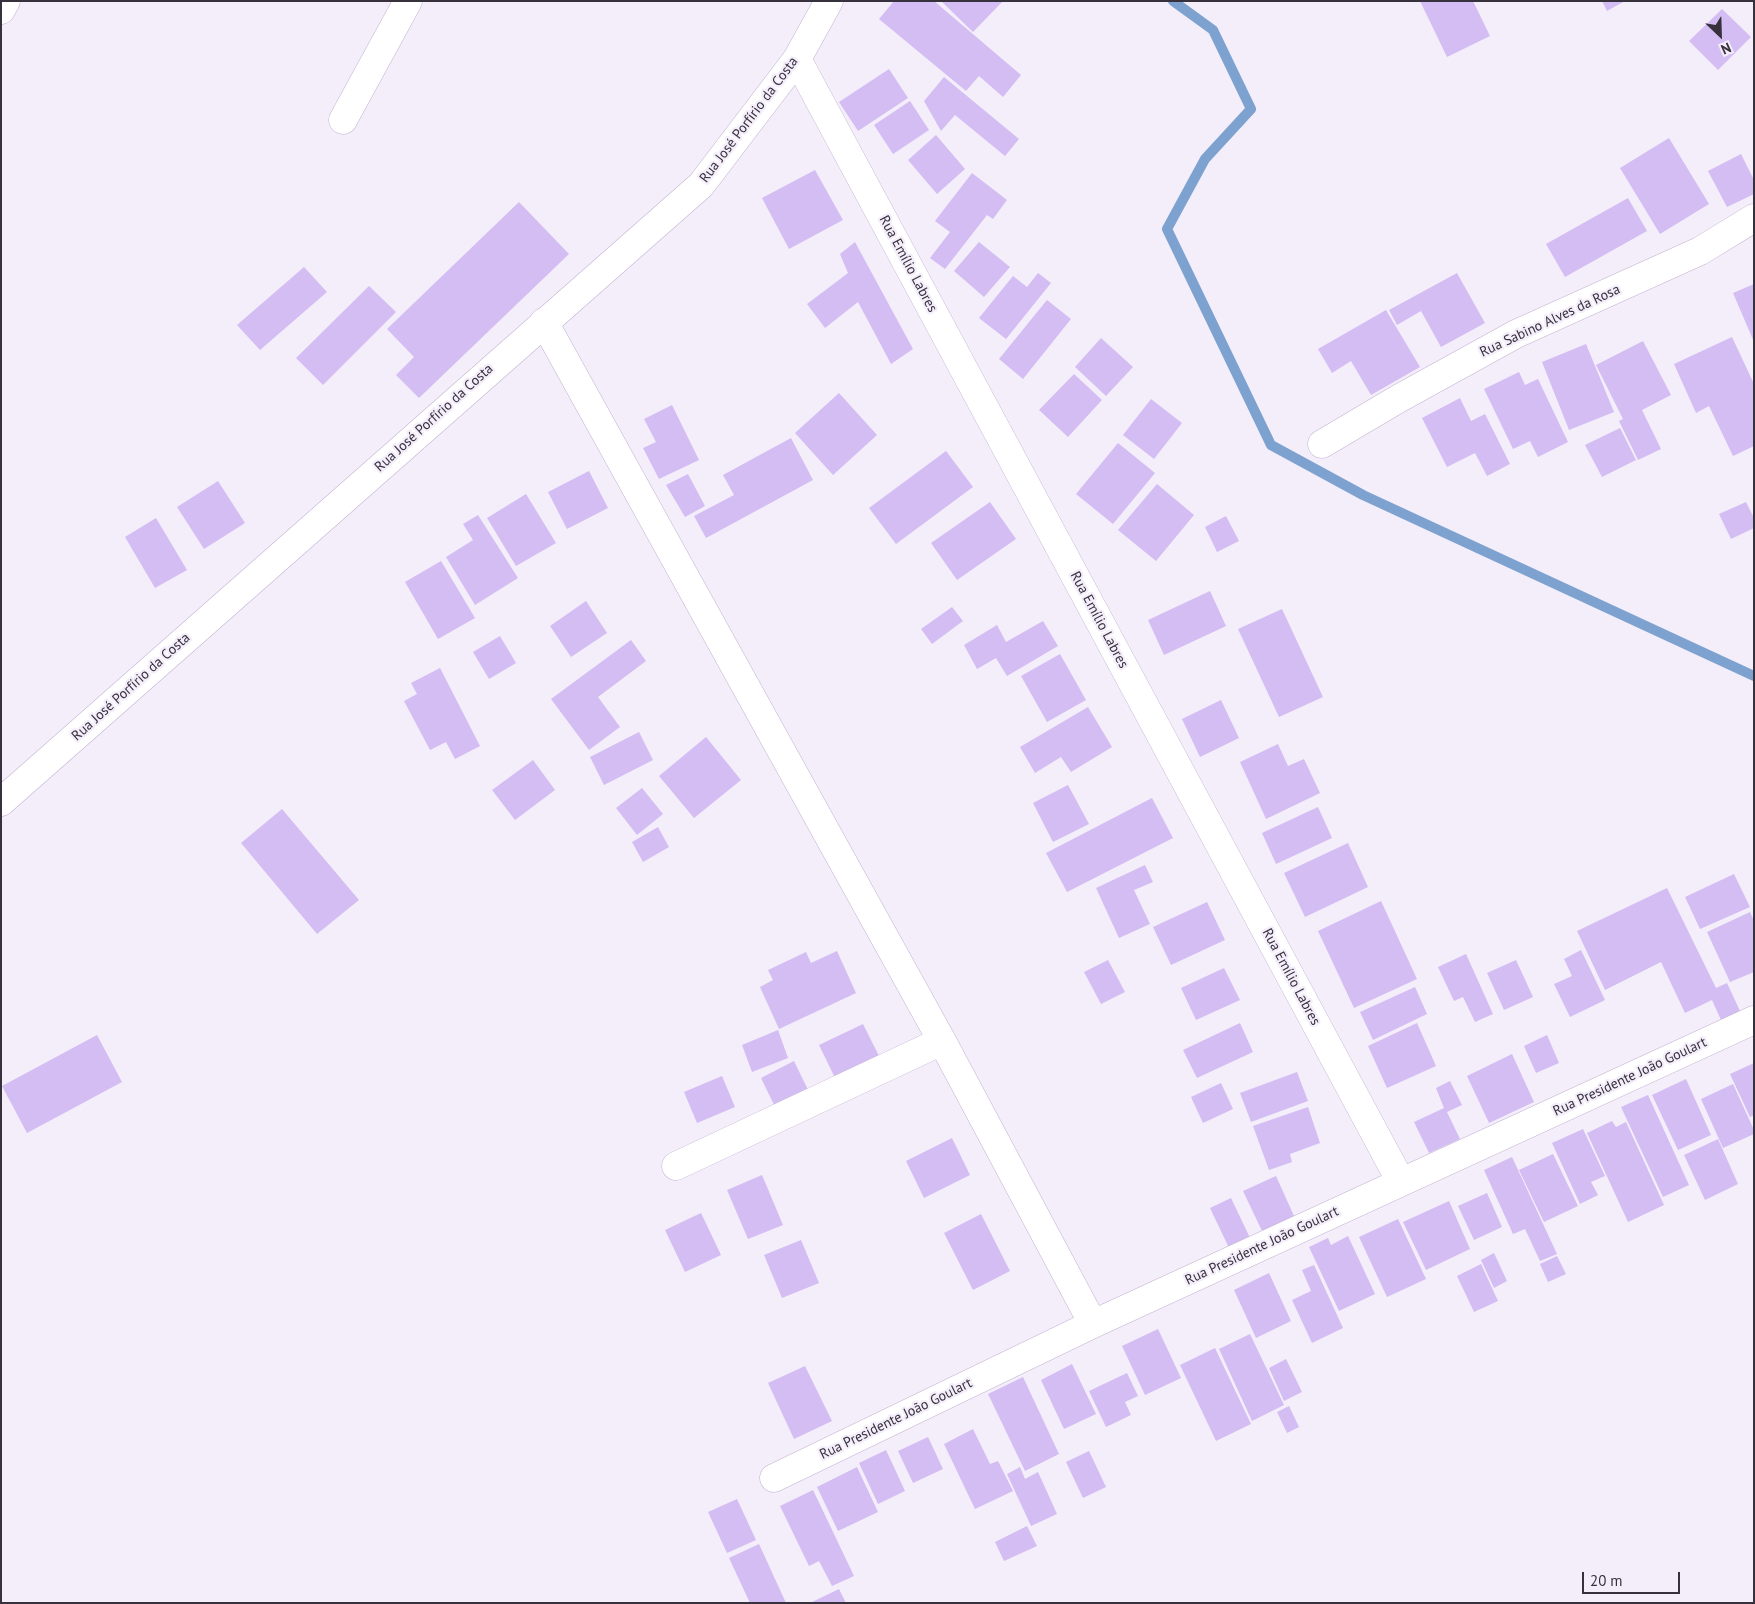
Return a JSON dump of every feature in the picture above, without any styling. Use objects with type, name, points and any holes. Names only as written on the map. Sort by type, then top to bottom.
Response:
[{"type":"street","points":[[1,10],[6,1]]},
{"type":"street","points":[[343,120],[408,1]]},
{"type":"street","name":"Rua José Porfírio da Costa","points":[[1,802],[701,185],[797,59],[828,1]]},
{"type":"street","name":"Rua Emílio Labres","points":[[797,59],[1401,1182]]},
{"type":"street","name":"Rua Sabino Alves da Rosa","points":[[1322,444],[1398,399],[1516,334],[1700,251],[1754,218]]},
{"type":"street","points":[[544,322],[942,1041],[1093,1324]]},
{"type":"street","name":"Rua Presidente João Goulart","points":[[774,1478],[1093,1324],[1754,1020]]},
{"type":"street","points":[[676,1166],[942,1041]]},
{"type":"building","points":[[894,1],[934,1],[1021,75],[1003,97],[979,76],[966,91],[879,19]]},
{"type":"building","points":[[941,1],[1003,1],[973,32]]},
{"type":"building","points":[[1420,1],[1473,1],[1490,36],[1447,57]]},
{"type":"building","points":[[1602,1],[1625,1],[1607,11]]},
{"type":"building","points":[[1722,9],[1751,37],[1718,70],[1689,41]]},
{"type":"building","points":[[889,69],[908,98],[858,131],[839,102]]},
{"type":"building","points":[[944,77],[1019,139],[1005,156],[955,115],[941,131],[924,101]]},
{"type":"building","points":[[910,101],[929,130],[893,154],[874,125]]},
{"type":"building","points":[[936,135],[965,169],[937,194],[908,160]]},
{"type":"building","points":[[1669,138],[1709,204],[1660,234],[1620,168]]},
{"type":"building","points":[[1741,154],[1754,180],[1754,194],[1727,207],[1708,171]]},
{"type":"building","points":[[815,170],[843,220],[789,249],[762,198]]},
{"type":"building","points":[[972,173],[1007,200],[993,219],[987,215],[945,269],[930,258],[950,232],[935,221]]},
{"type":"building","points":[[1628,198],[1647,231],[1565,277],[1546,244]]},
{"type":"building","points":[[519,202],[569,254],[419,398],[396,375],[414,357],[387,329]]},
{"type":"building","points":[[855,242],[913,349],[891,364],[858,302],[825,328],[807,304],[848,273],[840,254]]},
{"type":"building","points":[[979,242],[1010,267],[984,297],[954,271]]},
{"type":"building","points":[[304,267],[327,292],[260,350],[237,325]]},
{"type":"building","points":[[1038,273],[1051,283],[1006,339],[979,318],[1013,276],[1027,287]]},
{"type":"building","points":[[1457,273],[1485,323],[1441,347],[1421,311],[1397,325],[1389,310]]},
{"type":"building","points":[[1754,284],[1754,342],[1733,293]]},
{"type":"building","points":[[369,286],[396,312],[323,385],[296,358]]},
{"type":"building","points":[[1047,300],[1071,319],[1023,379],[999,359]]},
{"type":"building","points":[[1386,310],[1420,367],[1371,395],[1351,361],[1332,373],[1318,349]]},
{"type":"building","points":[[1732,337],[1754,384],[1754,446],[1733,456],[1709,406],[1696,413],[1674,364]]},
{"type":"building","points":[[1101,338],[1133,367],[1106,396],[1075,367]]},
{"type":"building","points":[[1643,341],[1671,395],[1642,410],[1661,449],[1638,460],[1619,421],[1623,419],[1596,365]]},
{"type":"building","points":[[1586,344],[1614,412],[1569,430],[1542,362]]},
{"type":"building","points":[[1519,372],[1525,385],[1538,379],[1568,442],[1538,457],[1530,441],[1513,449],[1484,389]]},
{"type":"building","points":[[1074,374],[1102,400],[1068,437],[1039,410]]},
{"type":"building","points":[[839,393],[877,435],[833,475],[795,433]]},
{"type":"building","points":[[1460,398],[1471,421],[1485,414],[1510,464],[1487,476],[1475,453],[1447,467],[1422,418]]},
{"type":"building","points":[[1151,399],[1182,423],[1154,459],[1123,435]]},
{"type":"building","points":[[672,405],[699,460],[659,479],[643,448],[656,442],[644,419]]},
{"type":"building","points":[[1620,428],[1636,460],[1602,477],[1585,445]]},
{"type":"building","points":[[791,438],[813,480],[706,538],[694,516],[734,495],[723,475]]},
{"type":"building","points":[[1118,443],[1155,473],[1113,524],[1076,494]]},
{"type":"building","points":[[946,451],[973,487],[896,544],[869,508]]},
{"type":"building","points":[[589,471],[608,508],[567,529],[548,492]]},
{"type":"building","points":[[688,474],[705,506],[685,517],[666,485]]},
{"type":"building","points":[[218,481],[245,523],[204,549],[177,507]]},
{"type":"building","points":[[1157,484],[1194,515],[1156,561],[1118,530]]},
{"type":"building","points":[[526,494],[556,543],[516,566],[487,518]]},
{"type":"building","points":[[990,502],[1016,539],[957,580],[931,543]]},
{"type":"building","points":[[1746,502],[1754,518],[1754,528],[1731,539],[1719,514]]},
{"type":"building","points":[[478,515],[518,578],[475,605],[446,557],[473,540],[463,524]]},
{"type":"building","points":[[1226,516],[1239,541],[1217,552],[1205,527]]},
{"type":"building","points":[[156,518],[187,570],[155,588],[125,537]]},
{"type":"building","points":[[441,561],[475,618],[438,639],[405,582]]},
{"type":"building","points":[[1210,591],[1226,626],[1164,655],[1148,620]]},
{"type":"building","points":[[586,601],[607,633],[571,657],[550,626]]},
{"type":"building","points":[[952,607],[963,621],[932,644],[921,629]]},
{"type":"building","points":[[1282,609],[1323,697],[1279,717],[1238,629]]},
{"type":"building","points":[[1043,621],[1058,646],[1007,676],[996,658],[977,669],[964,645],[997,625],[1006,642]]},
{"type":"building","points":[[500,636],[516,663],[489,679],[473,652]]},
{"type":"building","points":[[631,640],[646,661],[598,697],[620,727],[589,750],[551,699]]},
{"type":"building","points":[[1060,654],[1086,700],[1047,722],[1021,676]]},
{"type":"building","points":[[440,668],[480,746],[455,759],[446,742],[430,750],[404,701],[417,694],[411,683]]},
{"type":"building","points":[[1221,700],[1239,738],[1200,757],[1182,719]]},
{"type":"building","points":[[1088,707],[1112,747],[1071,772],[1061,757],[1035,773],[1020,747]]},
{"type":"building","points":[[639,732],[653,760],[604,785],[590,757]]},
{"type":"building","points":[[706,737],[741,780],[694,818],[659,776]]},
{"type":"building","points":[[1278,744],[1288,766],[1304,759],[1320,793],[1266,819],[1240,762]]},
{"type":"building","points":[[533,760],[555,790],[515,820],[492,790]]},
{"type":"building","points":[[1068,785],[1089,824],[1053,842],[1033,803]]},
{"type":"building","points":[[642,788],[663,814],[637,835],[616,808]]},
{"type":"building","points":[[1152,798],[1173,838],[1067,892],[1046,853]]},
{"type":"building","points":[[1318,807],[1332,838],[1276,864],[1262,833]]},
{"type":"building","points":[[282,809],[359,900],[317,934],[241,843]]},
{"type":"building","points":[[658,827],[669,847],[643,862],[632,842]]},
{"type":"building","points":[[1348,843],[1368,887],[1305,917],[1284,873]]},
{"type":"building","points":[[1145,865],[1153,882],[1134,890],[1150,924],[1119,938],[1096,888]]},
{"type":"building","points":[[1734,874],[1750,907],[1700,929],[1685,897]]},
{"type":"building","points":[[1667,888],[1716,988],[1727,983],[1740,1011],[1721,1020],[1712,1000],[1685,1013],[1661,962],[1605,990],[1577,931]]},
{"type":"building","points":[[1381,901],[1417,979],[1354,1008],[1318,931]]},
{"type":"building","points":[[1207,902],[1225,940],[1171,965],[1153,927]]},
{"type":"building","points":[[1750,912],[1754,921],[1754,972],[1730,982],[1707,932]]},
{"type":"building","points":[[1581,950],[1605,1000],[1570,1017],[1554,984],[1572,976],[1564,959]]},
{"type":"building","points":[[837,951],[856,993],[779,1029],[760,987],[773,980],[768,970],[806,952],[811,963]]},
{"type":"building","points":[[1466,954],[1493,1014],[1475,1022],[1463,997],[1454,1001],[1438,967]]},
{"type":"building","points":[[1108,960],[1125,992],[1101,1004],[1084,972]]},
{"type":"building","points":[[1516,960],[1533,997],[1504,1010],[1487,973]]},
{"type":"building","points":[[1224,968],[1240,1000],[1196,1020],[1181,988]]},
{"type":"building","points":[[1415,987],[1427,1014],[1373,1040],[1360,1012]]},
{"type":"building","points":[[1240,1023],[1253,1052],[1197,1078],[1183,1050]]},
{"type":"building","points":[[1417,1023],[1436,1066],[1387,1088],[1368,1046]]},
{"type":"building","points":[[863,1024],[881,1060],[837,1082],[819,1045]]},
{"type":"building","points":[[778,1030],[788,1058],[752,1072],[742,1045]]},
{"type":"building","points":[[97,1035],[122,1082],[27,1133],[2,1086]]},
{"type":"building","points":[[1547,1035],[1559,1063],[1536,1073],[1524,1046]]},
{"type":"building","points":[[1512,1054],[1534,1102],[1489,1123],[1467,1076]]},
{"type":"building","points":[[794,1061],[810,1094],[777,1111],[761,1078]]},
{"type":"building","points":[[1754,1063],[1754,1115],[1750,1117],[1730,1074]]},
{"type":"building","points":[[1297,1072],[1308,1101],[1251,1122],[1240,1093]]},
{"type":"building","points":[[722,1076],[735,1107],[697,1123],[684,1092]]},
{"type":"building","points":[[1686,1079],[1711,1135],[1678,1150],[1652,1095]]},
{"type":"building","points":[[1450,1081],[1462,1105],[1447,1112],[1460,1139],[1429,1153],[1414,1122],[1444,1108],[1436,1088]]},
{"type":"building","points":[[1221,1083],[1233,1109],[1203,1123],[1191,1097]]},
{"type":"building","points":[[1733,1084],[1754,1130],[1754,1134],[1723,1148],[1701,1099]]},
{"type":"building","points":[[1648,1095],[1689,1185],[1663,1197],[1621,1107]]},
{"type":"building","points":[[1308,1107],[1320,1143],[1290,1154],[1292,1162],[1269,1170],[1253,1126]]},
{"type":"building","points":[[1612,1121],[1616,1127],[1626,1122],[1664,1205],[1628,1222],[1587,1133]]},
{"type":"building","points":[[1583,1129],[1605,1176],[1591,1182],[1598,1195],[1580,1204],[1552,1143]]},
{"type":"building","points":[[952,1138],[970,1175],[924,1198],[906,1161]]},
{"type":"building","points":[[1718,1139],[1738,1184],[1705,1200],[1684,1155]]},
{"type":"building","points":[[1553,1154],[1578,1206],[1544,1222],[1519,1170]]},
{"type":"building","points":[[1512,1157],[1557,1254],[1540,1261],[1525,1229],[1513,1234],[1484,1170]]},
{"type":"building","points":[[762,1175],[783,1225],[748,1239],[727,1190]]},
{"type":"building","points":[[1276,1176],[1294,1216],[1262,1231],[1243,1191]]},
{"type":"building","points":[[1487,1193],[1502,1227],[1474,1240],[1458,1206]]},
{"type":"building","points":[[1231,1198],[1251,1240],[1230,1250],[1210,1208]]},
{"type":"building","points":[[1449,1201],[1470,1249],[1426,1270],[1403,1222]]},
{"type":"building","points":[[701,1213],[721,1255],[685,1272],[665,1230]]},
{"type":"building","points":[[981,1214],[1010,1271],[973,1290],[944,1233]]},
{"type":"building","points":[[1398,1219],[1426,1279],[1387,1297],[1359,1237]]},
{"type":"building","points":[[1348,1236],[1375,1294],[1339,1311],[1309,1247],[1328,1238],[1331,1245]]},
{"type":"building","points":[[801,1240],[819,1283],[782,1298],[764,1255]]},
{"type":"building","points":[[1494,1253],[1507,1281],[1494,1288],[1481,1260]]},
{"type":"building","points":[[1557,1256],[1566,1274],[1548,1282],[1540,1264]]},
{"type":"building","points":[[1481,1264],[1498,1301],[1474,1312],[1457,1276]]},
{"type":"building","points":[[1314,1265],[1343,1328],[1312,1343],[1292,1300],[1311,1291],[1302,1270]]},
{"type":"building","points":[[1269,1273],[1291,1321],[1256,1338],[1234,1290]]},
{"type":"building","points":[[1158,1329],[1181,1378],[1145,1395],[1122,1346]]},
{"type":"building","points":[[1250,1334],[1284,1405],[1252,1421],[1219,1349]]},
{"type":"building","points":[[1215,1348],[1251,1424],[1216,1441],[1180,1365]]},
{"type":"building","points":[[1286,1359],[1302,1392],[1284,1401],[1269,1368]]},
{"type":"building","points":[[1072,1364],[1096,1414],[1064,1429],[1041,1380]]},
{"type":"building","points":[[805,1366],[832,1421],[794,1439],[768,1383]]},
{"type":"building","points":[[1127,1373],[1138,1396],[1125,1402],[1131,1415],[1106,1427],[1089,1391]]},
{"type":"building","points":[[1023,1377],[1059,1454],[1025,1471],[988,1394]]},
{"type":"building","points":[[1289,1406],[1299,1427],[1287,1433],[1277,1412]]},
{"type":"building","points":[[973,1429],[990,1464],[998,1461],[1013,1491],[975,1509],[944,1444]]},
{"type":"building","points":[[928,1437],[943,1469],[913,1483],[898,1451]]},
{"type":"building","points":[[886,1450],[905,1491],[878,1504],[859,1463]]},
{"type":"building","points":[[1089,1451],[1106,1487],[1083,1498],[1066,1462]]},
{"type":"building","points":[[857,1467],[878,1512],[838,1531],[817,1487]]},
{"type":"building","points":[[1020,1467],[1025,1479],[1038,1472],[1057,1514],[1031,1526],[1007,1474]]},
{"type":"building","points":[[813,1490],[854,1576],[832,1586],[819,1561],[809,1566],[780,1506]]},
{"type":"building","points":[[737,1499],[756,1540],[727,1553],[708,1512]]},
{"type":"building","points":[[1027,1526],[1037,1546],[1004,1561],[995,1542]]},
{"type":"building","points":[[759,1544],[786,1603],[750,1603],[729,1558]]},
{"type":"building","points":[[839,1589],[846,1603],[810,1603]]},
{"type":"waterway","points":[[1173,1],[1213,30],[1251,109],[1205,159],[1167,229],[1271,445],[1363,495],[1754,676]]}]
